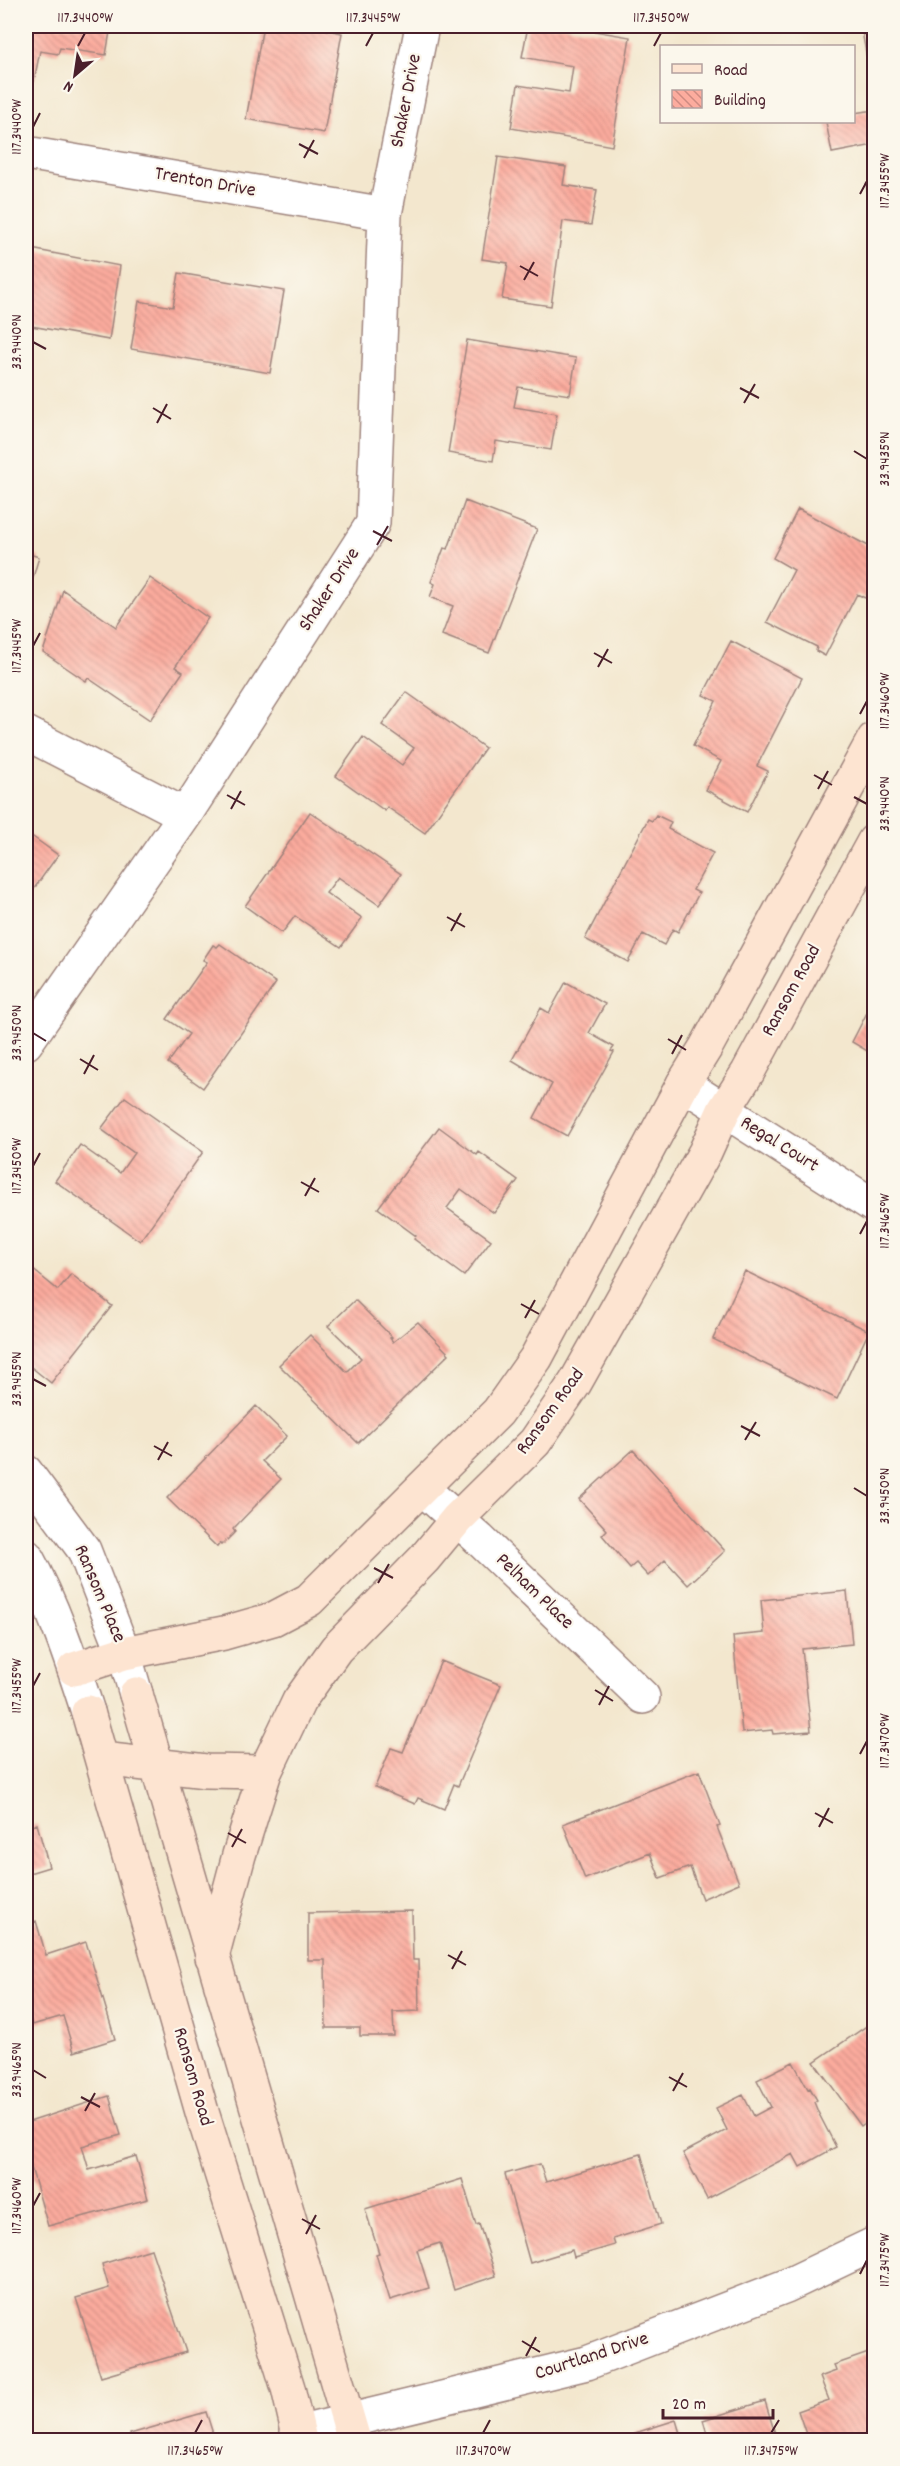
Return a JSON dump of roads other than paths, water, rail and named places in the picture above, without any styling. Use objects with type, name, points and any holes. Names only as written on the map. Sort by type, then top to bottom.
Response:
[{"type":"street","name":"Shaker Drive","points":[[26,1043],[185,814],[373,523],[385,214],[422,26]]},
{"type":"street","name":"Trenton Drive","points":[[26,153],[385,214]]},
{"type":"street","points":[[26,733],[185,814]]},
{"type":"street","points":[[26,1556],[40,1582],[74,1668],[123,1653],[224,1633],[273,1619],[309,1600],[498,1412],[536,1358],[683,1084],[874,739]]},
{"type":"street","name":"Ransom Road","points":[[212,1958],[238,1855],[265,1772],[300,1701],[336,1649],[424,1559],[458,1519],[535,1442],[575,1383],[705,1152],[724,1110],[748,1072],[874,841]]},
{"type":"street","name":"Regal Court","points":[[683,1084],[874,1206]]},
{"type":"street","name":"Ransom Place","points":[[26,1472],[84,1550],[123,1653],[156,1767]]},
{"type":"street","name":"Pelham Place","points":[[423,1488],[643,1697]]},
{"type":"street","name":"Ransom Road","points":[[74,1668],[202,2112],[288,2388],[298,2437]]},
{"type":"street","points":[[102,1759],[156,1767],[223,1772],[265,1772]]},
{"type":"street","points":[[156,1767],[337,2378],[350,2431]]},
{"type":"street","name":"Courtland Drive","points":[[298,2437],[350,2431],[587,2362],[786,2286],[874,2244]]}]
